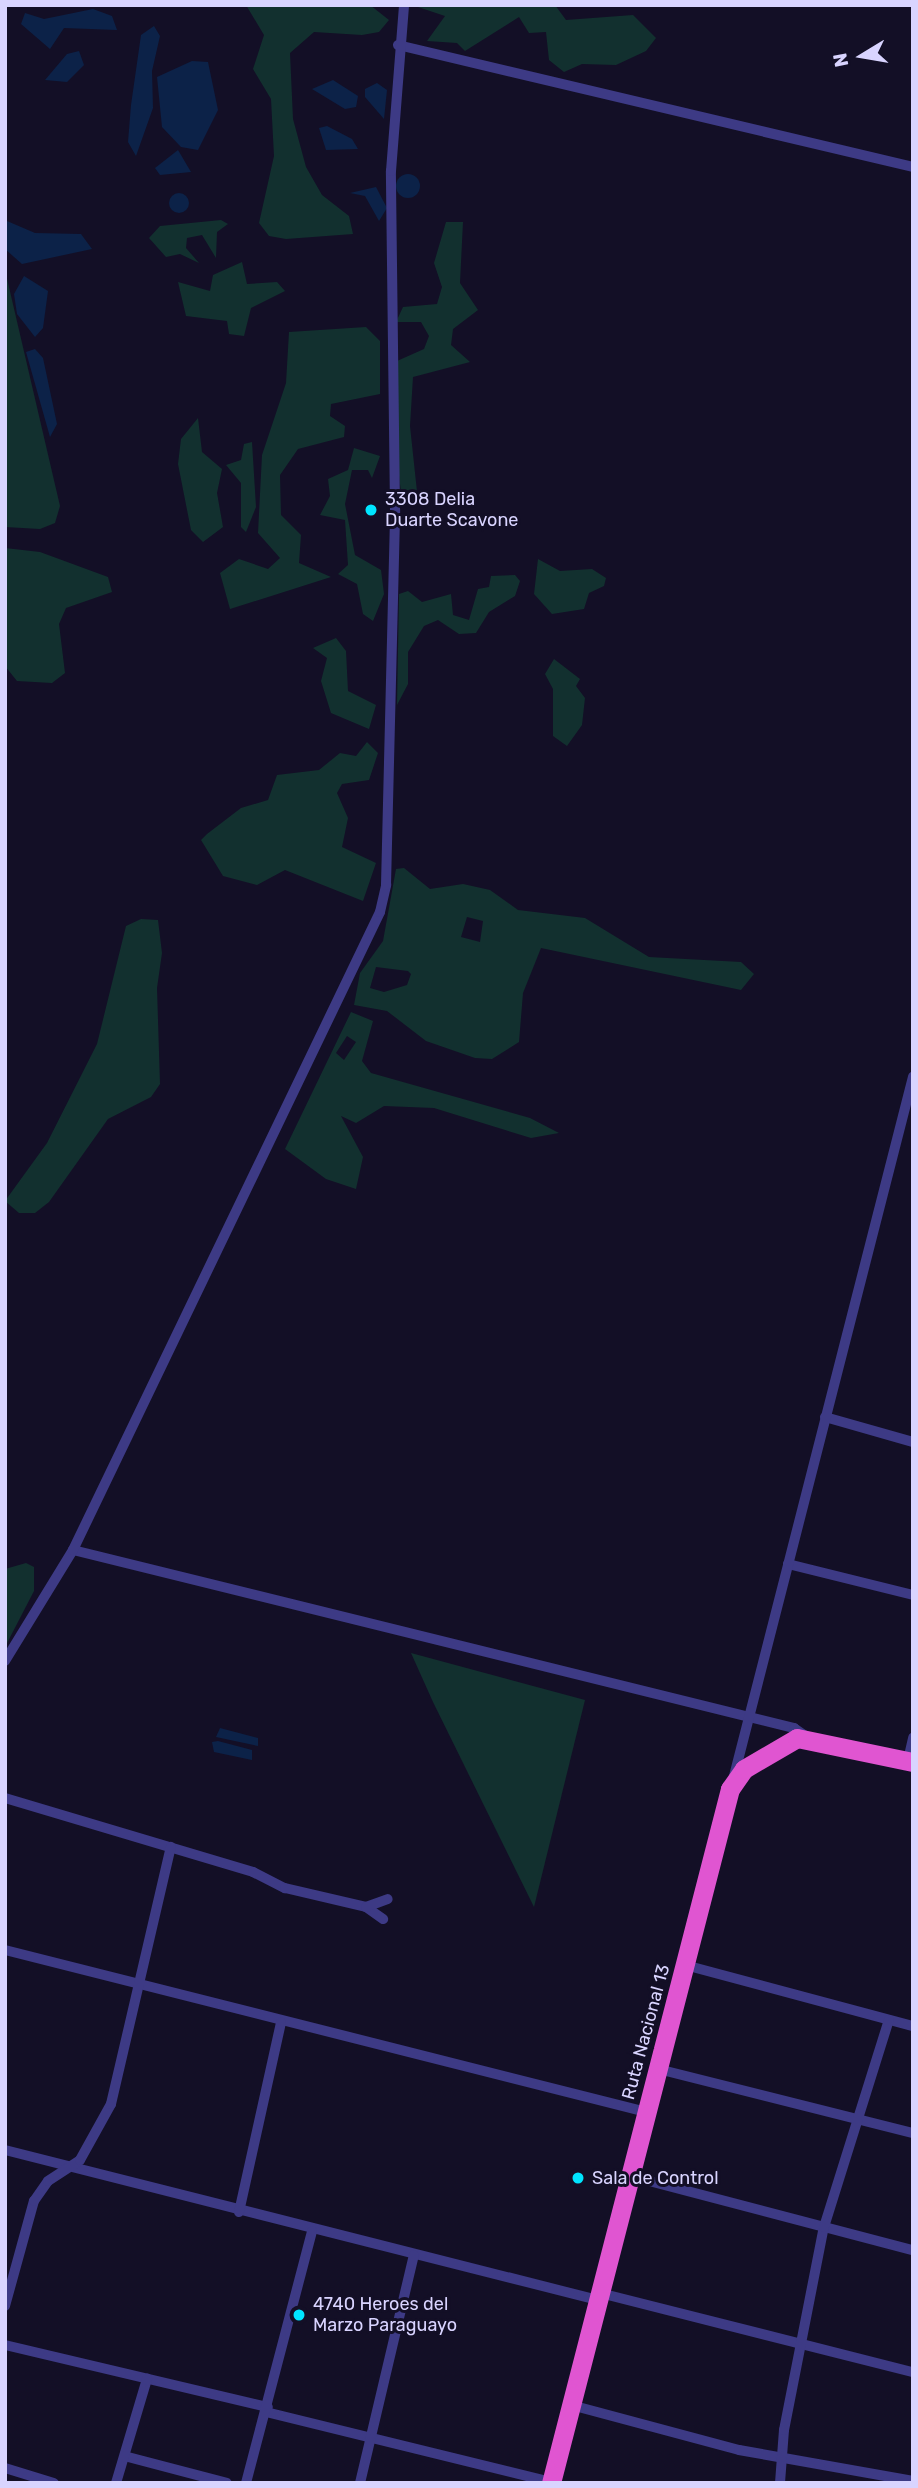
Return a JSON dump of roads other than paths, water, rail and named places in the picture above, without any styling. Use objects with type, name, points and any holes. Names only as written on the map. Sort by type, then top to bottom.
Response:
[{"type":"highway","points":[[809,1738],[910,1761]]},
{"type":"highway","name":"Ruta Nacional 13","points":[[551,2482],[730,1789],[761,1757],[809,1738]]},
{"type":"street","points":[[5,1661],[73,1550],[372,938],[386,885],[395,510],[391,171],[398,46],[404,5]]},
{"type":"street","points":[[398,46],[913,167]]},
{"type":"street","points":[[730,1789],[913,1077]]},
{"type":"street","points":[[825,1418],[913,1442]]},
{"type":"street","points":[[73,1550],[748,1722],[794,1728],[809,1738]]},
{"type":"street","points":[[788,1564],[913,1595]]},
{"type":"street","points":[[910,1761],[913,1738]]},
{"type":"street","points":[[5,1798],[171,1847],[285,1888],[366,1907],[383,1919]]},
{"type":"street","points":[[5,2306],[34,2201],[68,2166],[80,2160],[111,2104],[134,1987],[171,1847]]},
{"type":"street","points":[[366,1907],[388,1899]]},
{"type":"street","points":[[5,1950],[134,1987],[646,2112]]},
{"type":"street","points":[[685,1965],[913,2026]]},
{"type":"street","points":[[780,2483],[782,2455],[824,2227],[855,2119],[889,2020]]},
{"type":"street","points":[[239,2212],[281,2023]]},
{"type":"street","points":[[658,2069],[913,2133]]},
{"type":"street","points":[[5,2150],[312,2231],[599,2296],[913,2372]]},
{"type":"street","points":[[630,2176],[913,2250]]},
{"type":"street","points":[[246,2483],[312,2231]]},
{"type":"street","points":[[360,2483],[414,2255]]},
{"type":"street","points":[[5,2345],[551,2482]]},
{"type":"street","points":[[116,2483],[128,2457],[147,2379]]},
{"type":"street","points":[[571,2404],[782,2455],[913,2481]]},
{"type":"street","points":[[128,2457],[227,2483]]},
{"type":"street","points":[[5,2468],[54,2483]]},
{"type":"water","points":[[93,9],[112,16],[117,30],[64,28],[50,49],[21,24],[25,13],[44,19]]},
{"type":"water","points":[[154,26],[160,36],[152,71],[153,108],[136,156],[128,142],[131,105],[141,35]]},
{"type":"water","points":[[79,51],[84,65],[67,82],[45,80],[67,54]]},
{"type":"water","points":[[192,61],[208,62],[218,110],[198,150],[181,147],[162,127],[157,77]]},
{"type":"water","points":[[333,80],[358,96],[356,107],[345,109],[312,89]]},
{"type":"water","points":[[377,83],[387,90],[384,119],[365,97],[365,89]]},
{"type":"water","points":[[327,126],[352,139],[358,149],[326,150],[319,128]]},
{"type":"water","points":[[178,150],[191,172],[160,175],[155,168]]},
{"type":"water","points":[[408,174],[419,181],[420,186],[413,197],[408,198],[397,191],[396,186],[403,175]]},
{"type":"water","points":[[376,187],[387,208],[379,221],[365,196],[350,193]]},
{"type":"water","points":[[179,193],[186,196],[189,203],[186,210],[179,213],[172,210],[169,203],[172,196]]},
{"type":"water","points":[[7,221],[35,233],[81,234],[92,249],[22,264],[5,249]]},
{"type":"water","points":[[24,276],[48,291],[43,328],[35,337],[17,314],[14,294]]},
{"type":"water","points":[[35,349],[43,358],[57,424],[50,437],[26,352]]},
{"type":"water","points":[[220,1728],[258,1738],[258,1746],[216,1737]]},
{"type":"water","points":[[218,1741],[252,1750],[252,1760],[214,1752],[212,1742]]},
{"type":"place","name":"3308 Delia Duarte Scavone","points":[[371,510]]},
{"type":"place","name":"Sala de Control","points":[[578,2178]]},
{"type":"place","name":"4740 Heroes del Marzo Paraguayo","points":[[299,2315]]}]
